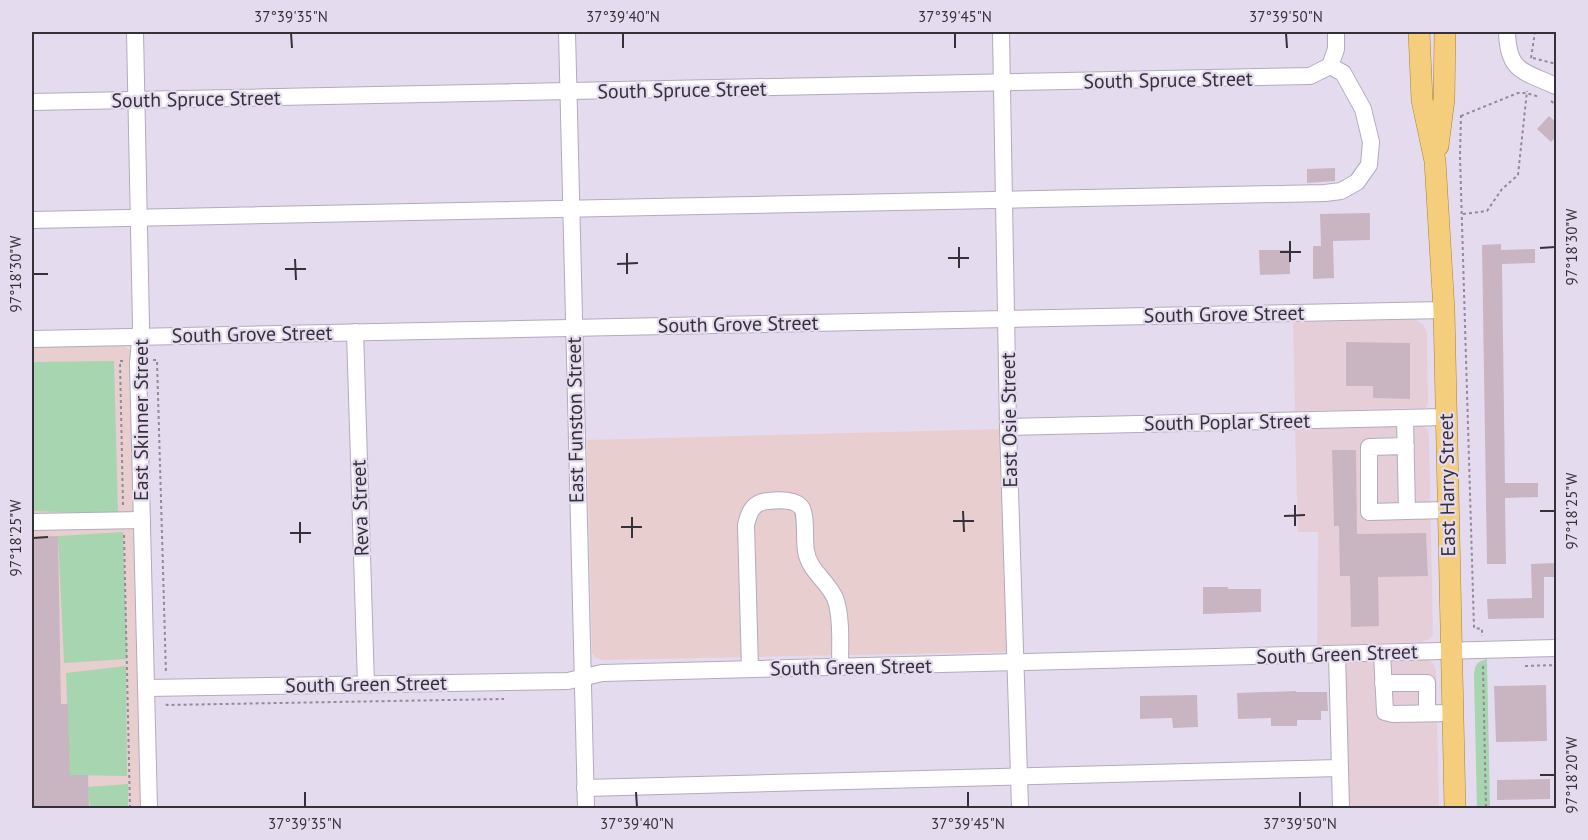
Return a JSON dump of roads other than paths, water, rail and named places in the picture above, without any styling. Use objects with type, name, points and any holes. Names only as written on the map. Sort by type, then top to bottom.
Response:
[{"type":"main road","name":"East Harry Street","points":[[1419,32],[1422,100],[1435,161],[1444,310],[1455,808]]},
{"type":"main road","name":"East Harry Street","points":[[1435,161],[1444,99],[1445,32]]},
{"type":"street","name":"East Skinner Street","points":[[135,32],[139,361],[149,808]]},
{"type":"street","name":"East Funston Street","points":[[567,32],[586,808]]},
{"type":"street","name":"East Osie Street","points":[[1001,32],[1008,427],[1020,808]]},
{"type":"street","points":[[32,220],[1341,191],[1357,182],[1369,165],[1371,142],[1363,109],[1343,73],[1330,66],[1336,49],[1336,32]]},
{"type":"street","points":[[1507,32],[1507,48],[1512,61],[1521,70],[1530,66],[1557,86]]},
{"type":"street","name":"South Spruce Street","points":[[32,102],[568,93],[1310,76],[1330,66]]},
{"type":"street","name":"South Grove Street","points":[[32,339],[1444,310]]},
{"type":"street","name":"Reva Street","points":[[355,332],[366,684]]},
{"type":"street","name":"South Poplar Street","points":[[1008,427],[1446,417]]},
{"type":"street","points":[[1406,418],[1407,511]]},
{"type":"street","points":[[1406,446],[1369,447],[1369,512],[1448,510]]},
{"type":"street","points":[[750,669],[746,525],[752,507],[766,501],[792,502],[801,506],[804,512],[804,542],[807,558],[814,571],[834,596],[838,607],[840,667]]},
{"type":"street","points":[[32,522],[142,520]]},
{"type":"street","name":"South Green Street","points":[[146,688],[564,681],[595,673],[1016,664],[1557,648]]},
{"type":"street","points":[[1382,653],[1385,712],[1393,714],[1453,712]]},
{"type":"street","points":[[1337,654],[1341,808]]},
{"type":"street","points":[[1383,683],[1427,683],[1427,713]]},
{"type":"street","points":[[585,788],[1340,768]]}]
